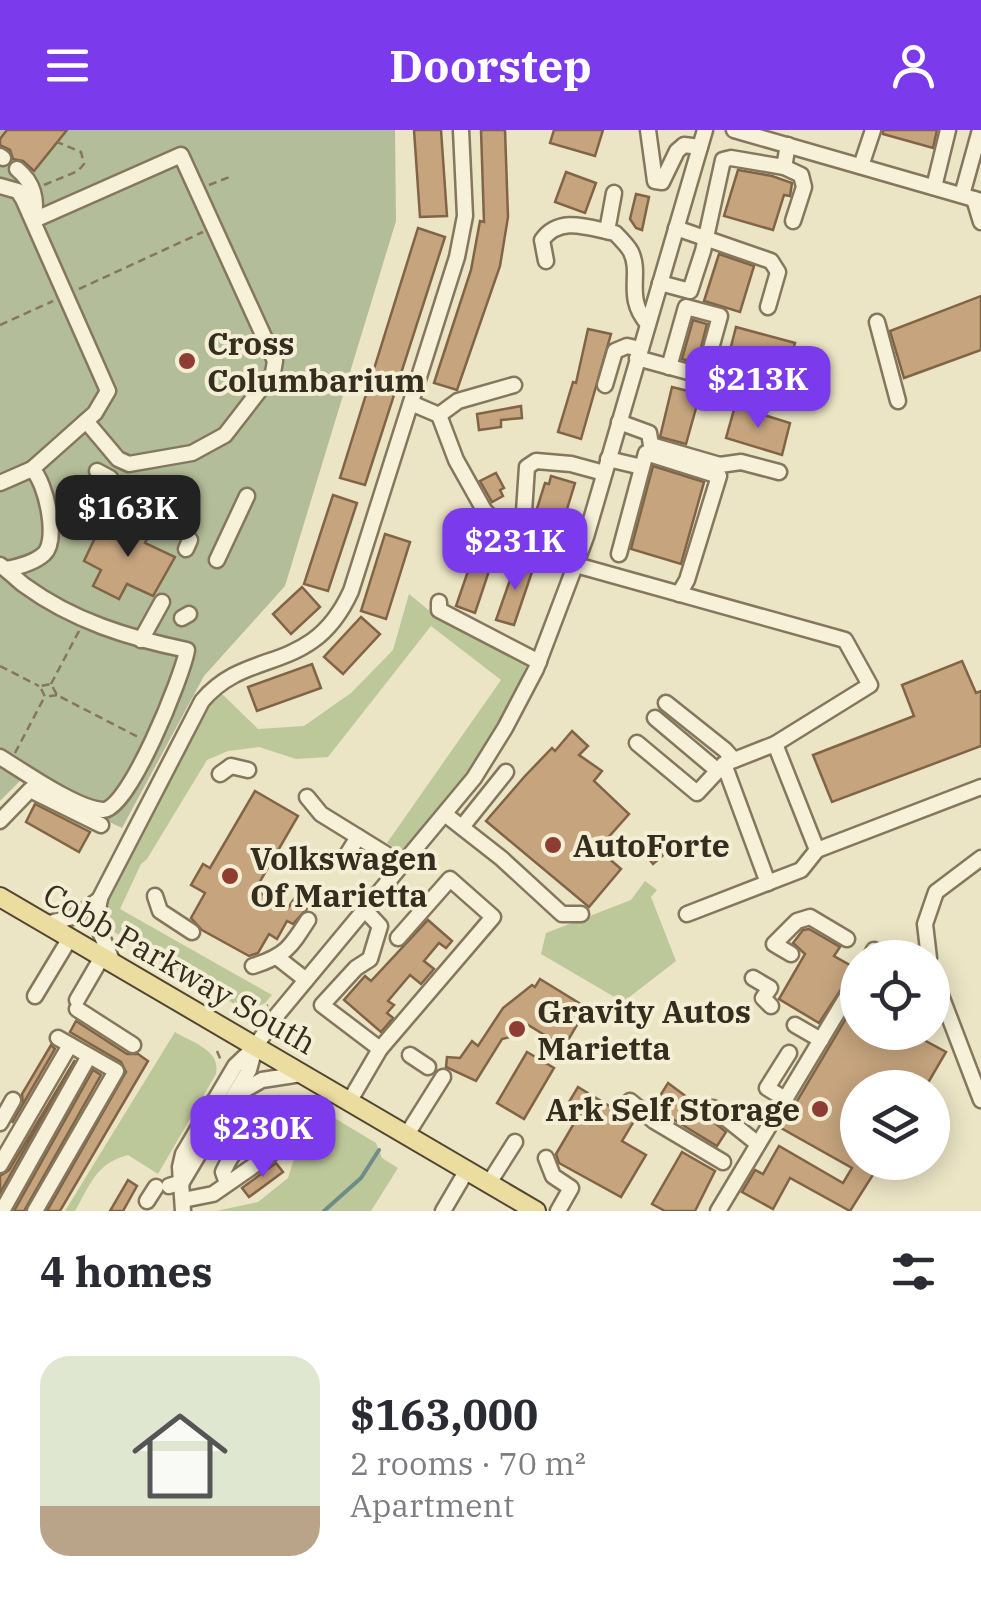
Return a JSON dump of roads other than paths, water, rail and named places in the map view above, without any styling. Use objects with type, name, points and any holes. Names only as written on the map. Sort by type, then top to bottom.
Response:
[{"type":"main road","name":"Cobb Parkway South","points":[[2,902],[536,1211]]},
{"type":"street","points":[[133,1045],[77,1004],[108,960],[96,926],[100,898],[202,701],[227,678],[307,646],[344,606],[461,241],[465,207],[461,130]]},
{"type":"street","points":[[648,130],[656,182],[662,182],[677,151],[684,146],[700,148]]},
{"type":"street","points":[[169,1185],[234,1066],[255,1047],[306,980],[446,815],[505,728],[538,662],[576,565],[580,536],[606,466],[705,130]]},
{"type":"street","points":[[861,166],[873,130]]},
{"type":"street","points":[[934,187],[948,130]]},
{"type":"street","points":[[980,130],[972,198],[981,222]]},
{"type":"street","points":[[744,131],[774,135],[788,146],[972,198]]},
{"type":"street","points":[[784,167],[788,146]]},
{"type":"street","points":[[34,220],[181,155],[275,361],[272,372],[225,434],[178,460],[129,464],[112,473]]},
{"type":"street","points":[[660,284],[690,292],[724,160],[784,167],[801,175],[804,187],[793,220]]},
{"type":"street","points":[[694,168],[718,175]]},
{"type":"street","points":[[17,169],[33,190],[34,220]]},
{"type":"street","points":[[0,186],[18,191],[34,220],[108,391],[105,400],[57,454],[0,483]]},
{"type":"street","points":[[607,231],[614,194]]},
{"type":"street","points":[[546,261],[542,240],[550,228],[564,224],[615,233],[633,254],[638,313],[648,324]]},
{"type":"street","points":[[676,228],[771,261],[778,272],[768,308]]},
{"type":"street","points":[[669,367],[686,307],[720,316],[707,363]]},
{"type":"street","points":[[877,322],[898,401]]},
{"type":"street","points":[[606,384],[616,352],[627,346],[669,367],[766,393]]},
{"type":"street","points":[[439,415],[458,402],[514,385]]},
{"type":"street","points":[[411,402],[439,415],[456,460],[484,510],[522,542],[576,565],[845,640],[870,685],[775,744],[725,765],[697,792],[637,743]]},
{"type":"street","points":[[86,421],[112,473],[132,478]]},
{"type":"street","points":[[619,422],[649,433],[650,445],[720,465],[741,462],[779,472]]},
{"type":"street","points":[[619,554],[646,453],[719,476],[687,580],[679,594]]},
{"type":"street","points":[[522,542],[527,467],[536,460],[642,466]]},
{"type":"street","points":[[3,567],[18,568],[44,554],[51,543],[46,491],[32,469]]},
{"type":"street","points":[[218,560],[247,496]]},
{"type":"street","points":[[3,567],[23,584],[85,620],[141,640],[186,650],[172,700],[128,788],[112,808],[103,810],[77,801],[5,760]]},
{"type":"street","points":[[439,602],[438,610],[486,628],[538,662]]},
{"type":"street","points":[[141,640],[172,610]]},
{"type":"street","points":[[666,703],[725,750],[725,765],[768,883]]},
{"type":"street","points":[[655,718],[725,765]]},
{"type":"street","points":[[775,744],[816,850]]},
{"type":"street","points":[[220,774],[232,766],[248,770]]},
{"type":"street","points":[[462,827],[506,772]]},
{"type":"street","points":[[687,914],[801,870],[816,850],[981,787]]},
{"type":"street","points":[[0,821],[30,790],[100,824]]},
{"type":"street","points":[[317,808],[402,864]]},
{"type":"street","points":[[446,815],[562,914],[580,914]]},
{"type":"street","points":[[343,861],[358,837]]},
{"type":"street","points":[[927,940],[925,924],[936,892],[972,861],[981,858]]},
{"type":"street","points":[[349,1102],[380,1049],[492,917],[450,879],[398,938]]},
{"type":"street","points":[[155,896],[160,911],[192,932]]},
{"type":"street","points":[[46,924],[82,913],[100,898]]},
{"type":"street","points":[[364,910],[380,926],[370,959],[356,968],[322,1005],[380,1049]]},
{"type":"street","points":[[791,954],[774,944],[798,922],[810,917],[847,940]]},
{"type":"street","points":[[253,966],[278,958],[308,920]]},
{"type":"street","points":[[35,996],[70,938]]},
{"type":"street","points":[[278,958],[306,980]]},
{"type":"street","points":[[753,978],[770,988],[763,998],[771,1006]]},
{"type":"street","points":[[718,1211],[840,1008]]},
{"type":"street","points":[[950,1019],[981,1100]]},
{"type":"street","points":[[795,1024],[821,1040]]},
{"type":"street","points":[[0,1164],[64,1041],[116,1072],[36,1211]]},
{"type":"street","points":[[147,1201],[169,1185],[234,1096],[249,1070],[255,1047]]},
{"type":"street","points":[[785,1099],[762,1094],[789,1052]]},
{"type":"street","points":[[2,1211],[89,1056]]},
{"type":"street","points":[[410,1056],[428,1067]]},
{"type":"street","points":[[234,1096],[262,1080],[301,1074]]},
{"type":"street","points":[[406,1136],[443,1077]]},
{"type":"street","points":[[0,1123],[13,1100]]},
{"type":"street","points":[[630,1101],[654,1121],[724,1162]]},
{"type":"street","points":[[713,1108],[758,1144]]},
{"type":"street","points":[[488,1183],[515,1142]]},
{"type":"street","points":[[546,1158],[553,1176],[571,1188],[558,1211]]},
{"type":"street","points":[[444,1211],[467,1170]]},
{"type":"street","points":[[169,1185],[183,1205],[213,1194],[227,1183]]},
{"type":"waterway","points":[[324,1211],[361,1178],[379,1150]]},
{"type":"place","name":"Cross Columbarium","points":[[187,361]]},
{"type":"place","name":"AutoForte","points":[[553,845]]},
{"type":"place","name":"Volkswagen Of Marietta","points":[[230,876]]},
{"type":"place","name":"Gravity Autos Marietta","points":[[517,1029]]},
{"type":"place","name":"Ark Self Storage","points":[[820,1109]]}]
